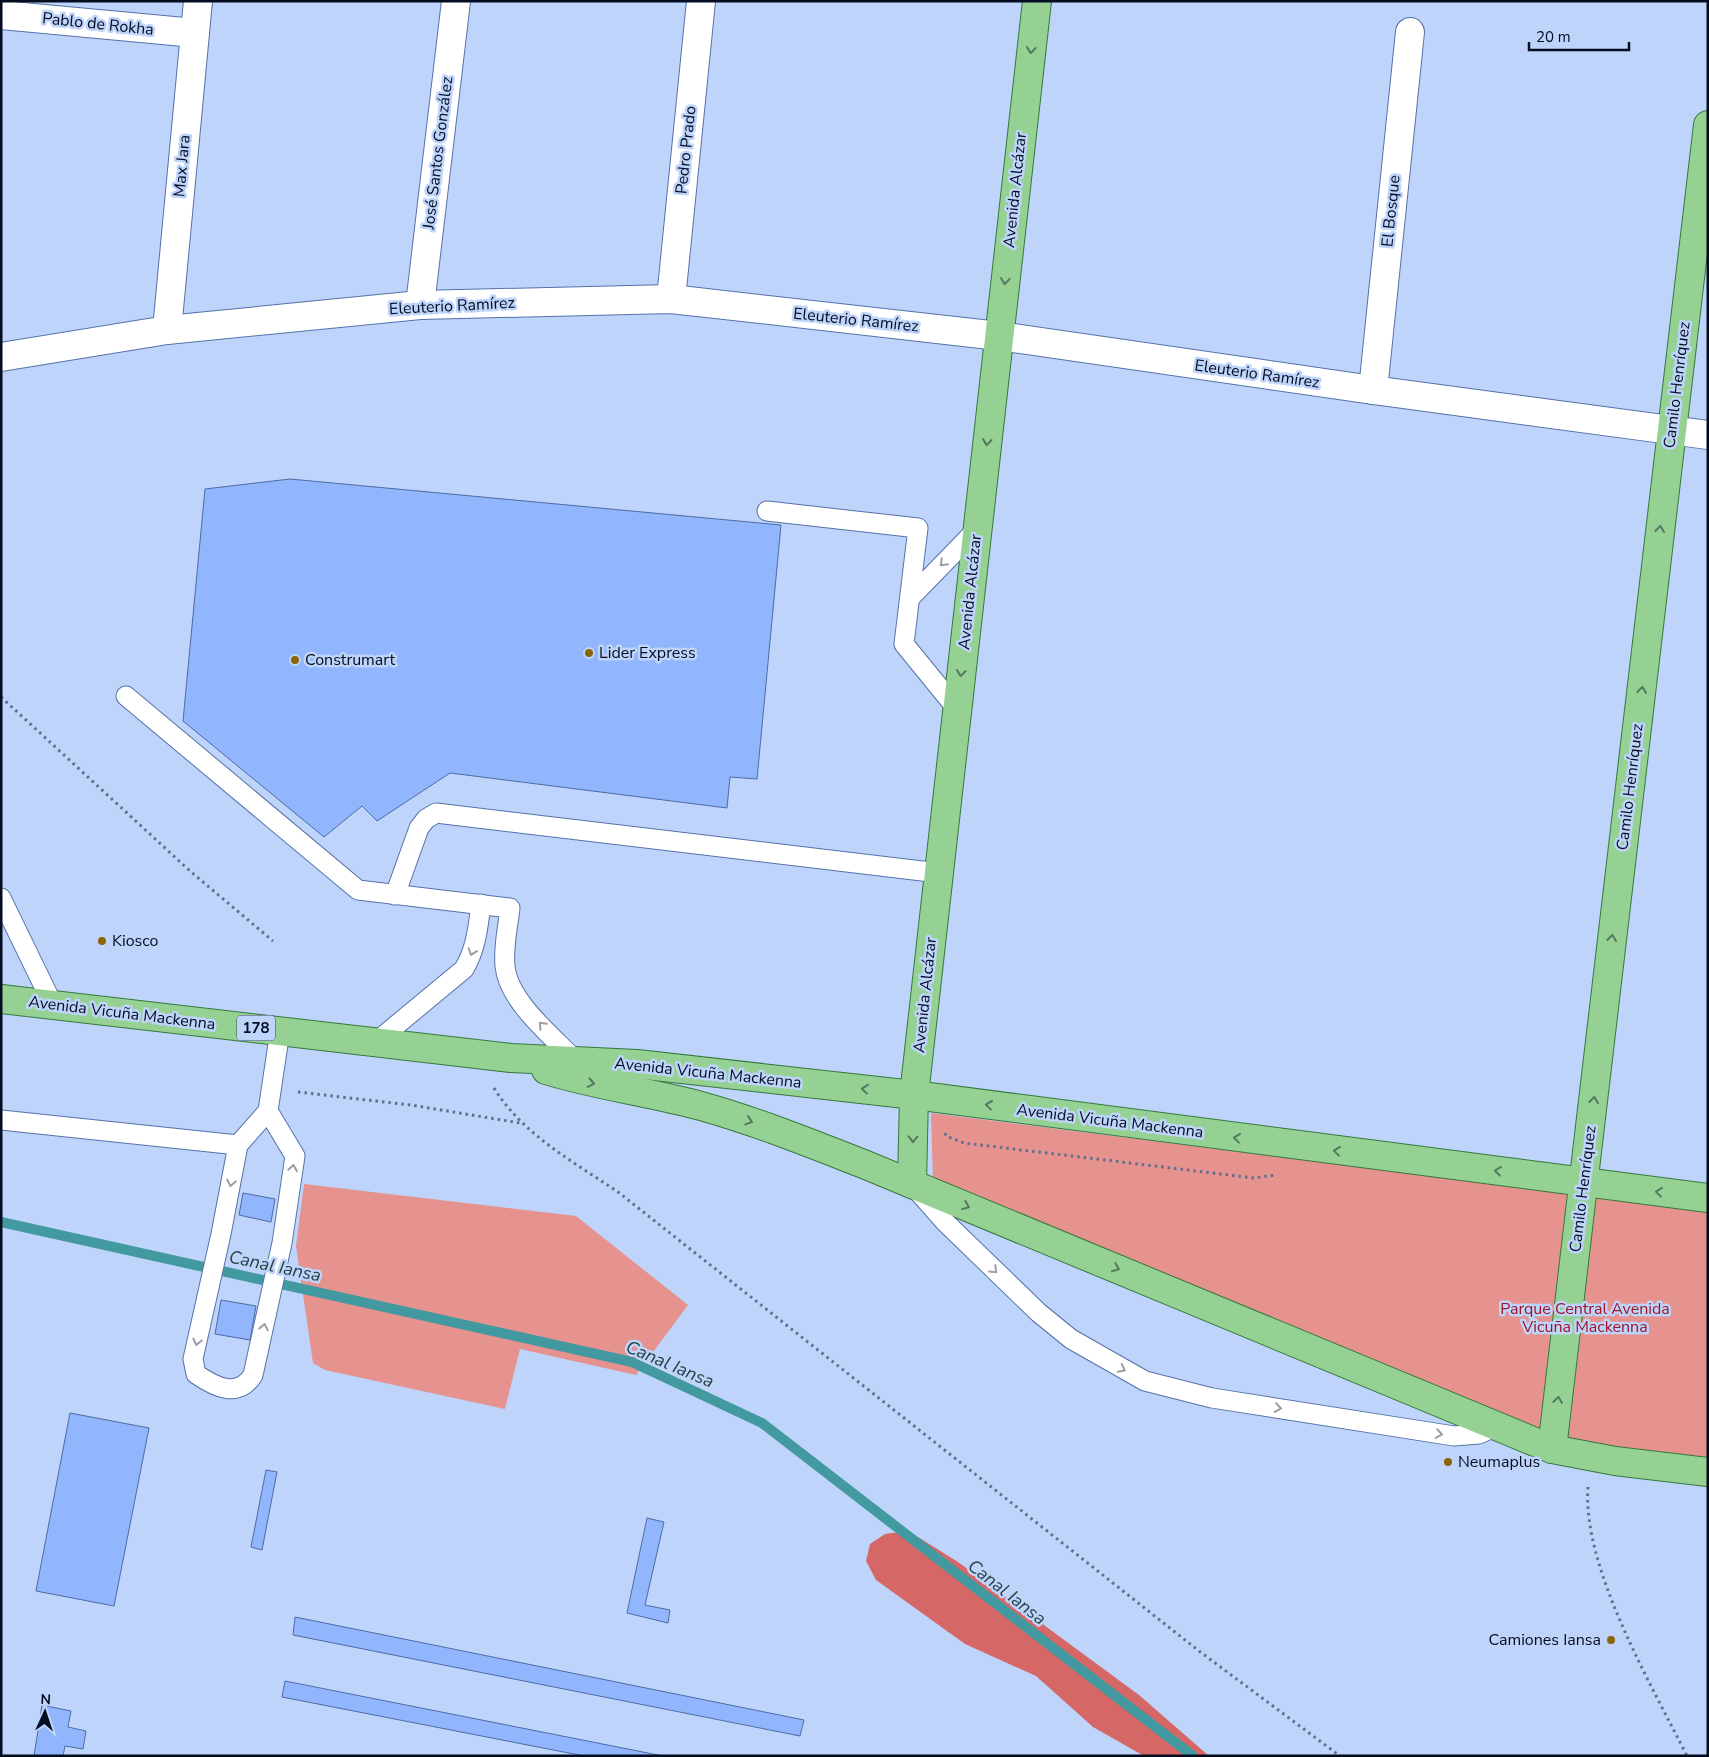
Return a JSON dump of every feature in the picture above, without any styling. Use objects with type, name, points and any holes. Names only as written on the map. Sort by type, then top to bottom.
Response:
[{"type":"main road","name":"Avenida Alcázar","points":[[912,1184],[914,1094],[1037,1]]},
{"type":"main road","name":"Camilo Henríquez","points":[[1552,1449],[1708,125]]},
{"type":"main road","name":"Avenida Vicuña Mackenna","points":[[1,998],[512,1058],[637,1064],[914,1094],[940,1099],[1708,1198]]},
{"type":"main road","name":"Avenida Vicuña Mackenna","points":[[512,1058],[586,1082],[701,1106],[754,1122],[912,1184],[1552,1449],[1590,1457],[1708,1472]]},
{"type":"street","name":"Max Jara","points":[[167,330],[198,1]]},
{"type":"street","name":"José Santos González","points":[[420,305],[456,1]]},
{"type":"street","name":"Pedro Prado","points":[[671,299],[701,1]]},
{"type":"street","name":"Pablo de Rokha","points":[[1,15],[195,33]]},
{"type":"street","name":"El Bosque","points":[[1373,390],[1410,32]]},
{"type":"street","name":"Eleuterio Ramírez","points":[[1,357],[167,330],[420,305],[671,299],[999,336],[1373,390],[1708,435]]},
{"type":"lane","points":[[767,512],[918,528],[904,644],[957,709]]},
{"type":"lane","points":[[910,598],[977,529]]},
{"type":"lane","points":[[126,696],[350,885],[368,892],[510,908],[505,954],[509,983],[516,996],[576,1061]]},
{"type":"lane","points":[[395,895],[418,828],[426,819],[436,813],[938,874]]},
{"type":"lane","points":[[1,898],[53,1005]]},
{"type":"lane","points":[[376,1042],[464,969],[472,957],[480,904]]},
{"type":"lane","points":[[268,1111],[295,1156],[282,1243],[253,1375],[247,1385],[236,1389],[213,1386],[196,1374],[193,1359],[221,1234],[238,1145],[268,1111],[280,1031]]},
{"type":"lane","points":[[1,1120],[238,1145]]},
{"type":"lane","name":"Avenida Vicuña Mackenna","points":[[912,1184],[946,1222],[1039,1313],[1070,1339],[1144,1381],[1212,1398],[1454,1436],[1479,1434],[1497,1426]]},
{"type":"path","points":[[1,697],[190,872],[273,941]]},
{"type":"path","points":[[474,1054],[496,1091],[520,1123],[555,1150],[618,1192],[1200,1651],[1340,1756]]},
{"type":"path","points":[[271,1089],[411,1105],[520,1123]]},
{"type":"path","points":[[940,1099],[942,1122],[946,1136],[964,1143],[1254,1178],[1281,1175],[1285,1144]]},
{"type":"path","points":[[1590,1457],[1587,1500],[1590,1530],[1601,1568],[1622,1625],[1687,1756]]},
{"type":"green space","name":"Parque Central Avenida Vicuña Mackenna","points":[[931,1113],[1708,1211],[1708,1459],[1615,1450],[1547,1433],[933,1181]]},
{"type":"green space","points":[[304,1184],[576,1216],[688,1305],[636,1375],[520,1349],[505,1409],[325,1370],[313,1363],[296,1246]]},
{"type":"shaded area","points":[[899,1532],[918,1537],[958,1562],[1139,1695],[1209,1756],[1144,1756],[1093,1727],[1036,1676],[965,1644],[876,1580],[866,1561],[870,1544],[885,1534]]},
{"type":"building","points":[[290,479],[781,525],[757,779],[730,777],[727,808],[450,773],[377,821],[362,806],[324,837],[183,721],[205,489]]},
{"type":"building","points":[[243,1193],[275,1199],[271,1222],[239,1215]]},
{"type":"building","points":[[221,1300],[256,1306],[250,1340],[215,1334]]},
{"type":"building","points":[[70,1413],[149,1428],[114,1606],[36,1591]]},
{"type":"building","points":[[266,1470],[277,1472],[262,1550],[251,1547]]},
{"type":"building","points":[[647,1518],[664,1522],[645,1605],[670,1610],[668,1623],[627,1613]]},
{"type":"building","points":[[295,1617],[804,1720],[800,1736],[293,1635]]},
{"type":"building","points":[[285,1681],[663,1756],[584,1756],[282,1697]]},
{"type":"building","points":[[42,1705],[71,1711],[68,1727],[86,1731],[83,1749],[65,1746],[63,1756],[34,1756]]},
{"type":"waterway","name":"Canal Iansa","points":[[1,1222],[632,1362],[762,1423],[1193,1756]]},
{"type":"place","name":"Lider Express","points":[[589,653]]},
{"type":"place","name":"Construmart","points":[[295,660]]},
{"type":"place","name":"Kiosco","points":[[102,941]]},
{"type":"place","name":"Neumaplus","points":[[1448,1462]]},
{"type":"place","name":"Camiones Iansa","points":[[1611,1640]]}]
